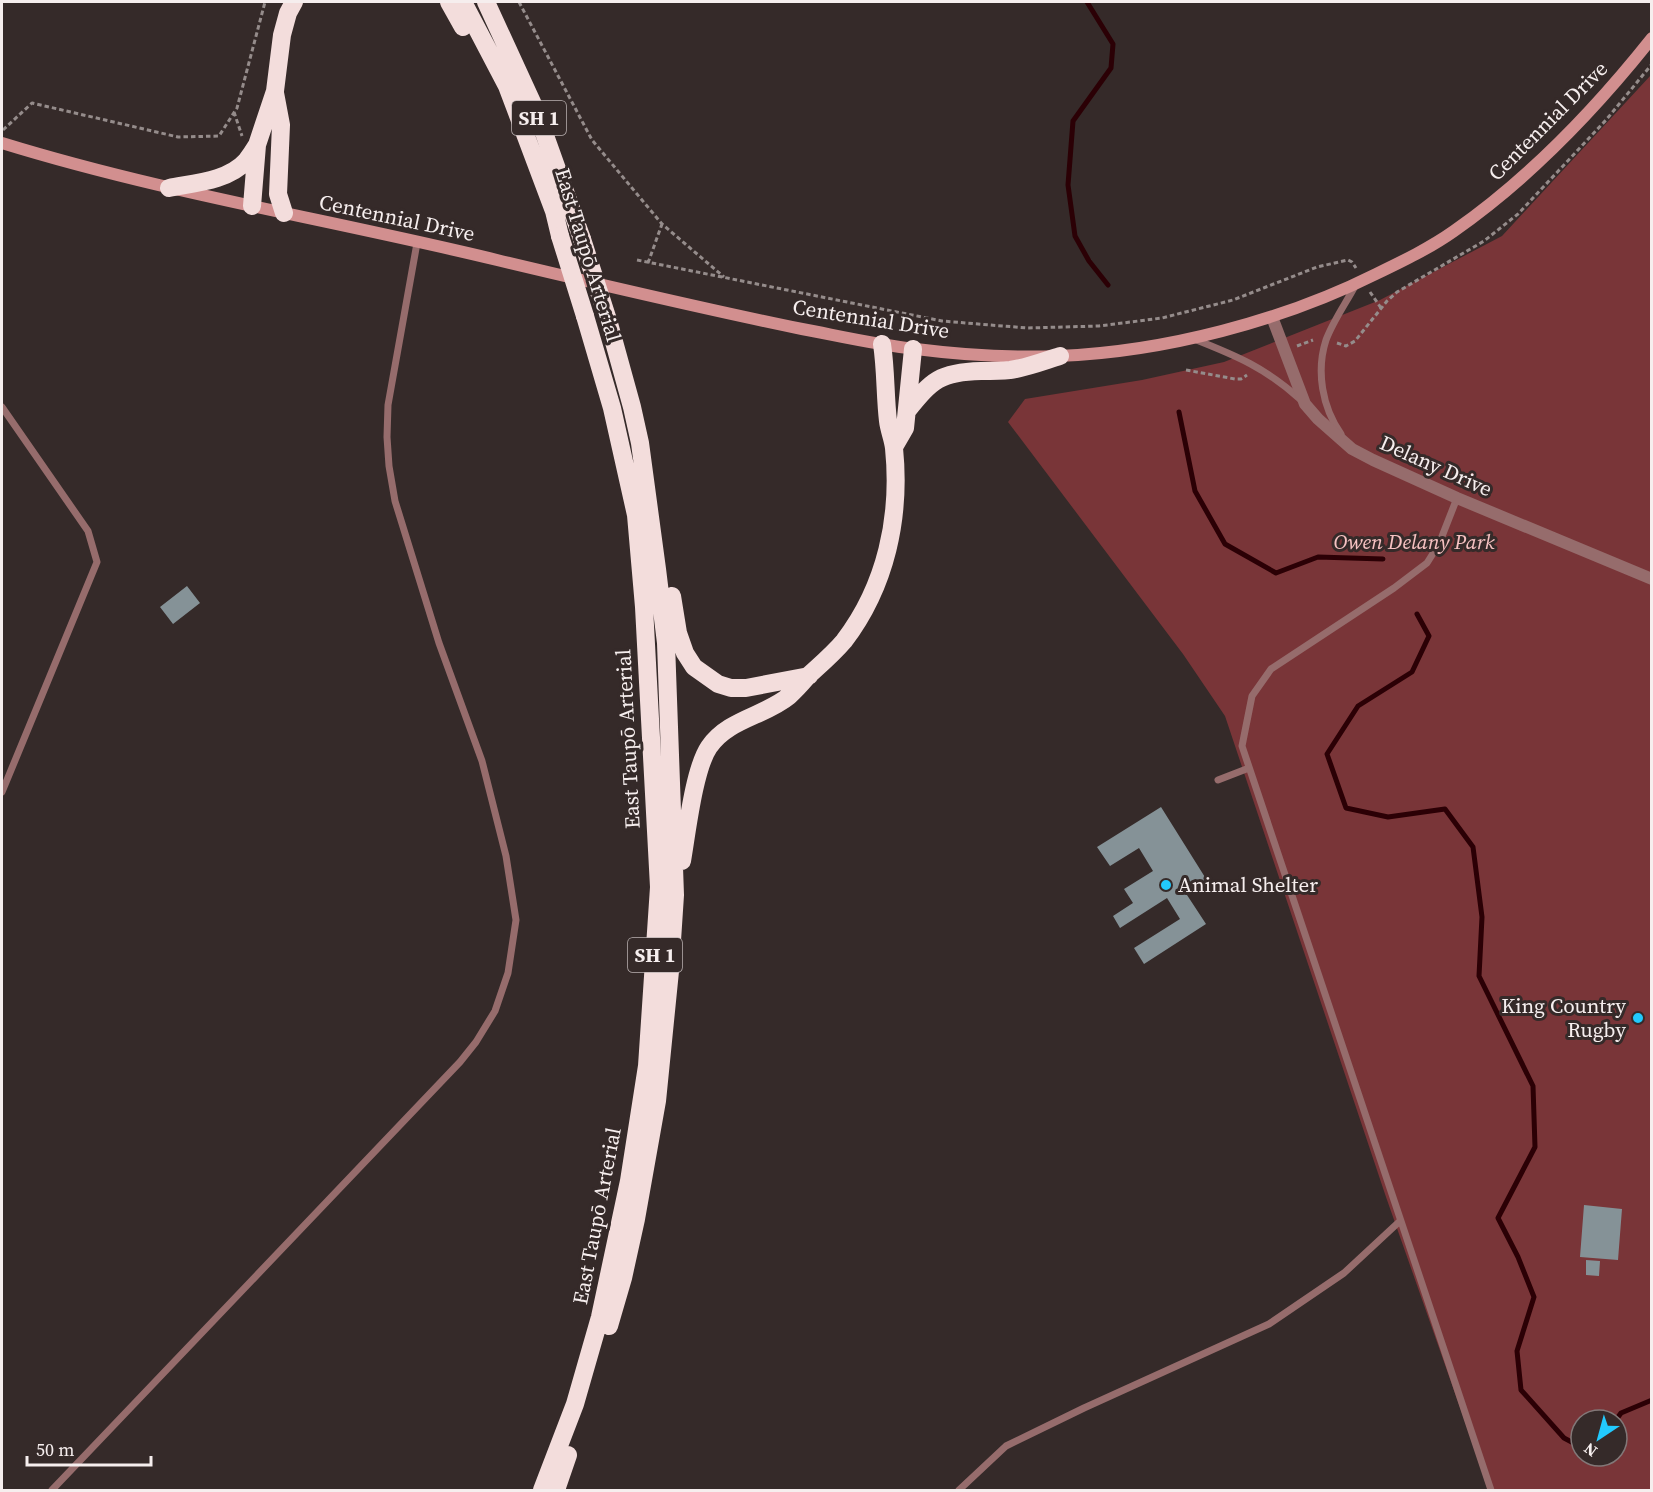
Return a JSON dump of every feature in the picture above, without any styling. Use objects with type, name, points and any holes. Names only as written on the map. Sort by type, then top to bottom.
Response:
[{"type":"highway","points":[[252,206],[257,145],[275,91],[282,35],[288,13],[294,2]]},
{"type":"highway","points":[[449,2],[495,82],[554,211]]},
{"type":"highway","name":"East Taupō Arterial","points":[[463,2],[507,86],[554,211],[612,408],[636,515],[659,887],[647,1066],[629,1181],[600,1317],[575,1404],[542,1491]]},
{"type":"highway","name":"East Taupō Arterial","points":[[486,2],[537,113],[608,320],[640,443],[666,644],[675,895],[660,1078],[636,1219],[623,1278],[608,1333],[556,1491]]},
{"type":"highway","points":[[275,91],[282,125],[278,194],[284,213]]},
{"type":"highway","points":[[169,188],[222,177],[246,161],[257,145]]},
{"type":"highway","points":[[675,895],[698,774],[708,749],[726,730],[788,697],[836,650],[854,628],[879,581],[892,530],[894,500],[894,447],[888,423],[882,344]]},
{"type":"highway","points":[[894,447],[905,428],[913,349]]},
{"type":"highway","points":[[907,411],[921,393],[947,374],[1010,370],[1060,356]]},
{"type":"highway","points":[[640,443],[655,479],[678,633],[685,653],[694,667],[718,684],[731,688],[746,688],[809,676]]},
{"type":"main road","name":"Centennial Drive","points":[[2,143],[108,174],[472,254],[725,314],[913,349],[970,355],[1060,356],[1192,338],[1272,317],[1359,282],[1450,234],[1497,200],[1542,161],[1584,118],[1652,38]]},
{"type":"street","name":"Delany Drive","points":[[1272,317],[1305,404],[1318,419],[1352,448],[1373,460],[1457,498],[1652,579]]},
{"type":"lane","points":[[52,1491],[460,1062],[476,1042],[495,1011],[508,974],[516,920],[506,856],[482,761],[440,643],[395,501],[388,466],[388,405],[417,243]]},
{"type":"lane","points":[[1352,448],[1338,430],[1329,410],[1321,378],[1322,356],[1327,339],[1359,282]]},
{"type":"lane","points":[[1192,338],[1252,363],[1286,386],[1305,404]]},
{"type":"lane","points":[[2,407],[88,531],[97,562],[2,792]]},
{"type":"lane","points":[[1457,498],[1439,544],[1428,562],[1394,588],[1271,669],[1252,696],[1242,746],[1491,1491]]},
{"type":"lane","points":[[1218,780],[1249,768]]},
{"type":"lane","points":[[958,1491],[1006,1446],[1269,1324],[1344,1273],[1400,1221]]},
{"type":"path","points":[[2,131],[32,103],[178,137],[219,135],[237,108],[245,70],[265,2]]},
{"type":"path","points":[[519,2],[592,140],[662,224],[725,279]]},
{"type":"path","points":[[648,263],[662,224]]},
{"type":"path","points":[[637,261],[942,321],[1027,328],[1099,326],[1162,318],[1233,300],[1317,267],[1343,261],[1352,262],[1359,282],[1381,308]]},
{"type":"path","points":[[1293,347],[1318,338]]},
{"type":"path","points":[[1186,369],[1241,379],[1251,368]]},
{"type":"green space","name":"Owen Delany Park","points":[[1651,75],[1651,1490],[1489,1490],[1386,1197],[1225,716],[1183,654],[1008,422],[1025,399],[1142,380],[1224,362],[1380,300],[1502,236]]},
{"type":"building","points":[[187,586],[200,603],[173,624],[160,607]]},
{"type":"building","name":"Animal Shelter","points":[[1161,807],[1208,882],[1187,895],[1206,924],[1144,964],[1134,948],[1180,919],[1167,898],[1120,928],[1113,916],[1133,903],[1124,889],[1153,871],[1139,848],[1110,866],[1097,847]]},
{"type":"building","points":[[1584,1205],[1622,1209],[1618,1260],[1580,1257]]},
{"type":"building","points":[[1586,1260],[1600,1261],[1599,1276],[1586,1275]]},
{"type":"waterway","points":[[1087,2],[1113,44],[1111,68],[1073,121],[1068,185],[1075,236],[1089,261],[1108,285]]},
{"type":"waterway","points":[[1179,412],[1195,491],[1225,544],[1276,573],[1318,557],[1383,559]]},
{"type":"waterway","points":[[1417,614],[1429,636],[1412,672],[1358,706],[1327,754],[1346,808],[1388,817],[1445,809],[1473,847],[1482,917],[1479,976],[1533,1086],[1535,1147],[1498,1218],[1518,1257],[1534,1297],[1517,1351],[1521,1390],[1564,1438],[1569,1441]]},
{"type":"waterway","points":[[1629,1410],[1652,1400]]},
{"type":"place","name":"Animal Shelter","points":[[1166,885]]},
{"type":"place","name":"King Country Rugby","points":[[1638,1018]]}]
